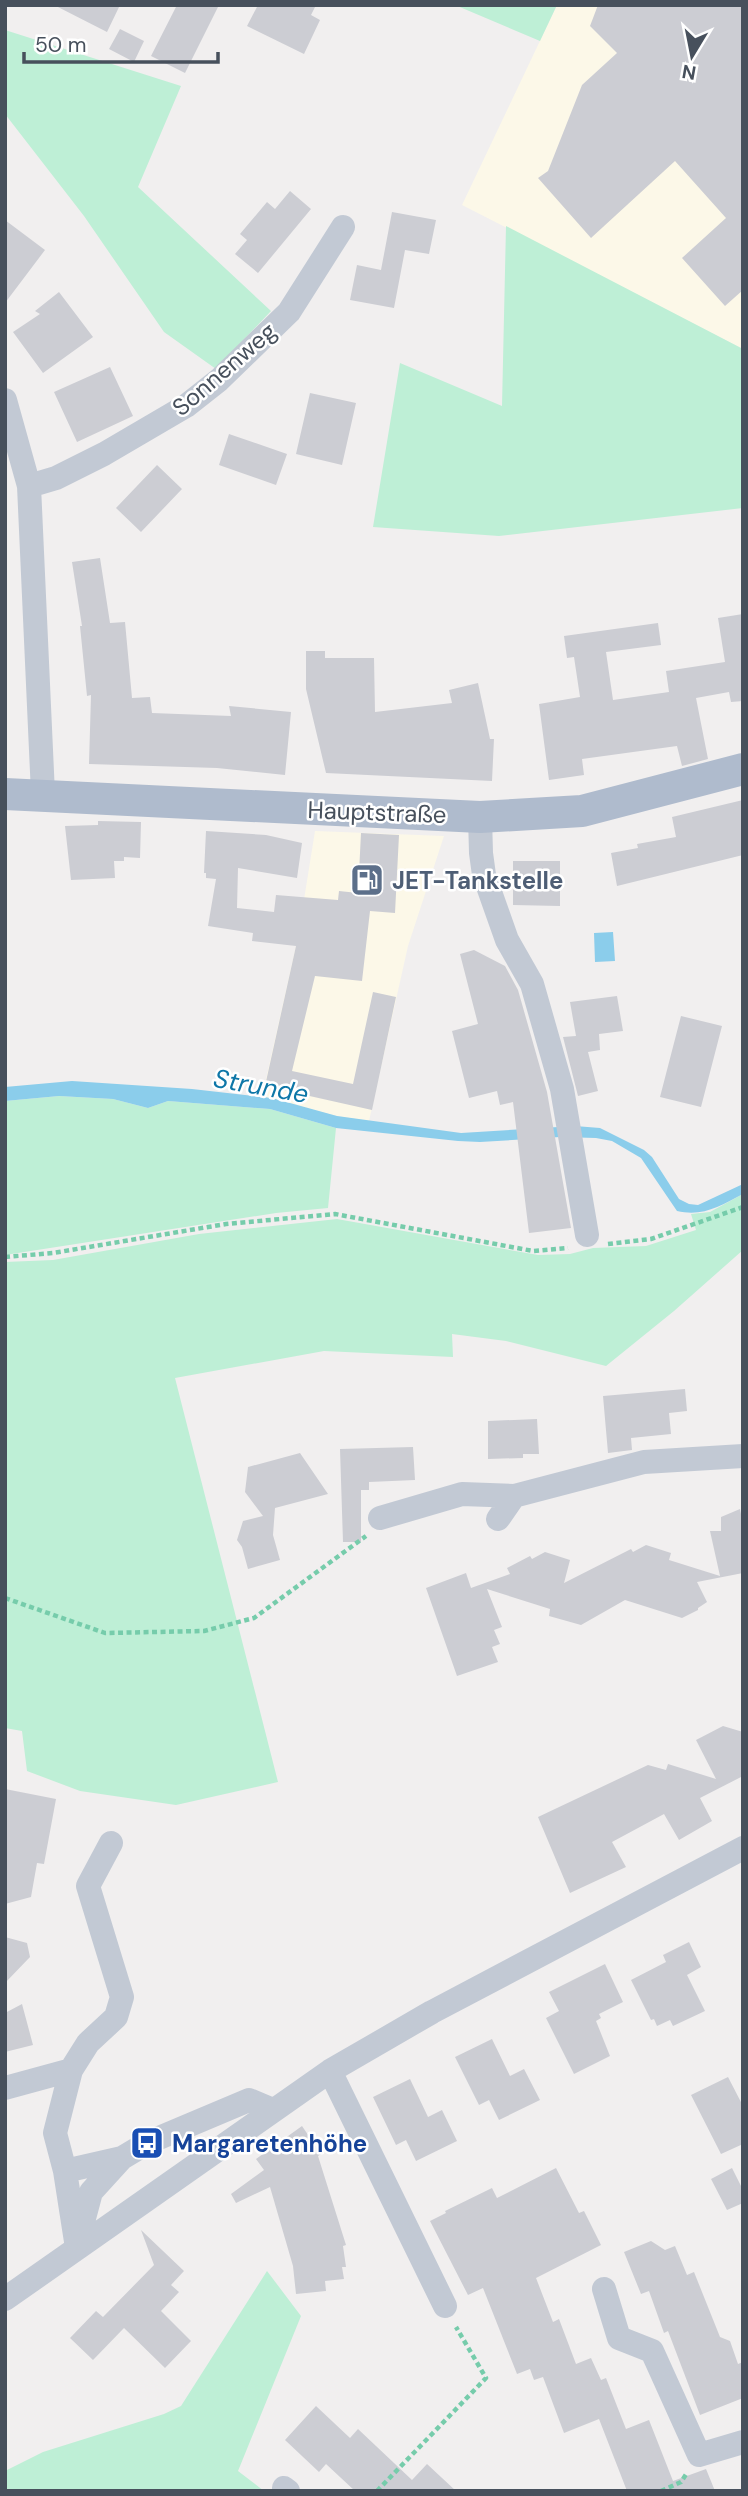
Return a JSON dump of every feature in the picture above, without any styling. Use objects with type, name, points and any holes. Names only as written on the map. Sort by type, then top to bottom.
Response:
[{"type":"main road","name":"Hauptstraße","points":[[5,794],[481,817],[582,811],[743,769]]},
{"type":"street","name":"Sonnenweg","points":[[29,486],[56,478],[148,429],[186,406],[219,380],[289,312],[343,227]]},
{"type":"street","points":[[5,400],[29,486],[43,794]]},
{"type":"street","points":[[481,817],[484,875],[507,940],[532,984],[562,1089],[588,1242]]},
{"type":"street","points":[[380,1518],[462,1493],[514,1496],[644,1462],[743,1456]]},
{"type":"street","points":[[498,1519],[514,1496]]},
{"type":"street","points":[[77,2248],[65,2171],[55,2133],[71,2070],[88,2043],[116,2017],[122,1997],[89,1886],[111,1843]]},
{"type":"street","points":[[5,2298],[330,2071],[432,2012],[743,1848]]},
{"type":"street","points":[[5,2088],[71,2070]]},
{"type":"street","points":[[330,2071],[445,2306]]},
{"type":"street","points":[[77,2248],[91,2192],[122,2158],[147,2143],[249,2100],[273,2110]]},
{"type":"street","points":[[65,2171],[122,2158]]},
{"type":"street","points":[[604,2289],[619,2338],[652,2351],[699,2455],[743,2442]]},
{"type":"path","points":[[5,1257],[53,1253],[226,1224],[335,1214],[533,1251],[588,1242],[651,1239],[743,1207]]},
{"type":"path","points":[[5,1598],[105,1633],[204,1631],[254,1618],[368,1534],[380,1518]]},
{"type":"path","points":[[377,2491],[486,2378],[445,2306]]},
{"type":"shaded area","points":[[557,5],[743,5],[743,349],[462,205]]},
{"type":"shaded area","points":[[315,831],[444,836],[408,946],[369,1121],[337,1116],[262,1097],[298,937]]},
{"type":"green space","points":[[455,5],[557,5],[540,41]]},
{"type":"green space","points":[[5,30],[181,86],[138,187],[271,311],[216,369],[164,332],[84,216],[5,114]]},
{"type":"green space","points":[[506,226],[743,349],[743,508],[499,536],[373,527],[400,363],[502,406]]},
{"type":"green space","points":[[59,1096],[113,1099],[148,1108],[168,1101],[270,1109],[336,1128],[328,1208],[276,1213],[5,1255],[5,1101]]},
{"type":"green space","points":[[743,1194],[743,1250],[606,1366],[506,1341],[452,1334],[453,1357],[324,1351],[175,1378],[278,1782],[176,1805],[80,1791],[27,1771],[22,1731],[5,1728],[5,1262],[53,1260],[199,1234],[337,1219],[538,1255],[570,1254],[593,1248],[646,1246],[696,1230],[691,1214],[710,1212]]},
{"type":"green space","points":[[267,2271],[301,2316],[238,2471],[264,2491],[5,2491],[5,2471],[43,2452],[164,2414],[181,2406]]},
{"type":"water","points":[[613,932],[615,961],[595,962],[594,933]]},
{"type":"water","points":[[72,1081],[192,1089],[272,1098],[337,1116],[461,1133],[575,1126],[600,1128],[644,1150],[652,1157],[679,1199],[689,1204],[698,1205],[743,1184],[743,1194],[703,1211],[677,1211],[641,1158],[612,1141],[596,1138],[458,1141],[336,1128],[270,1109],[168,1101],[148,1108],[113,1099],[59,1096],[5,1101],[5,1087]]},
{"type":"building","points":[[54,5],[120,5],[107,32]]},
{"type":"building","points":[[177,5],[219,5],[185,73],[151,56]]},
{"type":"building","points":[[258,5],[316,5],[311,15],[320,20],[304,54],[247,26]]},
{"type":"building","points":[[598,5],[743,5],[743,290],[725,306],[682,258],[726,218],[675,161],[591,238],[538,178],[548,171],[582,85],[617,53],[590,26]]},
{"type":"building","points":[[120,29],[144,41],[134,62],[109,49]]},
{"type":"building","points":[[290,191],[311,209],[258,273],[235,254],[247,240],[240,234],[267,202],[275,209]]},
{"type":"building","points":[[392,212],[436,220],[429,254],[405,250],[394,308],[350,300],[357,265],[381,270]]},
{"type":"building","points":[[5,220],[45,250],[5,303]]},
{"type":"building","points":[[59,292],[93,337],[43,373],[13,332],[40,314],[35,311]]},
{"type":"building","points":[[110,367],[133,416],[77,442],[54,392]]},
{"type":"building","points":[[310,393],[356,403],[342,465],[296,454]]},
{"type":"building","points":[[229,434],[287,454],[276,485],[219,465]]},
{"type":"building","points":[[157,465],[182,489],[141,532],[116,508]]},
{"type":"building","points":[[100,558],[110,623],[125,622],[132,698],[150,697],[152,713],[231,716],[229,706],[291,712],[285,775],[217,768],[89,764],[91,695],[87,696],[82,626],[72,562]]},
{"type":"building","points":[[743,614],[743,701],[731,702],[729,692],[696,698],[708,759],[682,766],[677,746],[582,759],[584,775],[549,780],[539,704],[580,697],[574,657],[567,658],[564,636],[658,623],[661,645],[606,652],[613,700],[669,692],[666,671],[725,662],[718,618]]},
{"type":"building","points":[[306,651],[325,651],[325,658],[374,658],[375,712],[452,703],[449,690],[478,683],[490,739],[494,739],[492,781],[326,773],[306,689]]},
{"type":"building","points":[[743,800],[743,855],[617,886],[611,853],[638,848],[637,844],[676,837],[672,817]]},
{"type":"building","points":[[98,821],[141,822],[140,858],[124,857],[124,861],[114,861],[115,878],[71,880],[65,826],[98,825]]},
{"type":"building","points":[[206,831],[266,835],[302,843],[297,878],[238,868],[237,908],[274,912],[276,895],[338,900],[339,891],[358,893],[361,833],[399,835],[395,913],[370,911],[362,981],[315,976],[292,1071],[353,1084],[373,992],[396,997],[372,1110],[265,1086],[296,946],[252,941],[253,933],[208,926],[216,879],[206,878],[204,873]]},
{"type":"building","points":[[513,861],[560,861],[560,906],[513,905]]},
{"type":"building","points":[[474,950],[505,966],[518,990],[547,1092],[571,1228],[529,1233],[513,1102],[500,1105],[497,1091],[469,1098],[452,1031],[478,1024],[460,954]]},
{"type":"building","points":[[617,996],[623,1031],[599,1034],[600,1050],[588,1052],[598,1091],[578,1096],[563,1037],[576,1036],[570,1002]]},
{"type":"building","points":[[681,1016],[722,1026],[701,1107],[660,1097]]},
{"type":"building","points":[[685,1389],[687,1411],[669,1413],[671,1434],[631,1438],[632,1450],[608,1453],[603,1396]]},
{"type":"building","points":[[537,1419],[539,1454],[523,1454],[523,1458],[488,1459],[488,1421]]},
{"type":"building","points":[[413,1447],[415,1480],[369,1482],[369,1490],[361,1490],[361,1542],[343,1542],[340,1449]]},
{"type":"building","points":[[300,1453],[328,1494],[275,1508],[273,1535],[280,1560],[248,1569],[242,1547],[237,1540],[243,1521],[263,1516],[245,1492],[248,1467]]},
{"type":"building","points":[[740,1509],[743,1524],[743,1573],[697,1582],[707,1602],[698,1610],[682,1618],[625,1600],[581,1625],[549,1616],[550,1609],[487,1589],[502,1627],[494,1630],[500,1644],[492,1647],[498,1662],[457,1676],[426,1588],[466,1573],[471,1588],[510,1574],[507,1568],[530,1556],[532,1559],[545,1552],[570,1560],[564,1583],[631,1549],[633,1552],[646,1545],[671,1553],[669,1560],[720,1576],[710,1531],[721,1531],[721,1517]]},
{"type":"building","points":[[723,1726],[743,1732],[743,1776],[700,1798],[712,1821],[679,1840],[664,1814],[612,1842],[626,1867],[570,1893],[538,1817],[648,1765],[666,1770],[668,1764],[716,1779],[696,1740]]},
{"type":"building","points":[[5,1789],[56,1799],[44,1864],[37,1863],[31,1897],[5,1904]]},
{"type":"building","points":[[5,1937],[27,1943],[30,1957],[5,1983]]},
{"type":"building","points":[[689,1942],[701,1967],[687,1975],[705,2011],[673,2026],[670,2020],[657,2026],[654,2019],[651,2020],[631,1980],[666,1962],[663,1955]]},
{"type":"building","points":[[605,1964],[623,2002],[599,2014],[601,2018],[596,2021],[610,2056],[574,2074],[546,2018],[559,2011],[549,1992]]},
{"type":"building","points":[[22,2004],[33,2045],[5,2052],[5,2013]]},
{"type":"building","points":[[492,2039],[510,2076],[524,2069],[540,2100],[499,2120],[489,2100],[479,2105],[455,2057]]},
{"type":"building","points":[[728,2077],[743,2106],[743,2144],[721,2154],[691,2095]]},
{"type":"building","points":[[410,2079],[428,2117],[442,2110],[457,2141],[416,2161],[406,2140],[396,2145],[373,2097]]},
{"type":"building","points":[[302,2126],[321,2154],[318,2156],[346,2245],[343,2246],[346,2267],[342,2267],[344,2279],[325,2281],[326,2291],[296,2294],[293,2266],[270,2187],[236,2203],[231,2194],[264,2170],[256,2159]]},
{"type":"building","points":[[556,2168],[579,2213],[584,2211],[601,2245],[536,2278],[553,2322],[559,2319],[576,2364],[591,2358],[601,2380],[606,2378],[626,2429],[649,2420],[673,2481],[706,2469],[715,2491],[627,2491],[599,2419],[564,2433],[543,2377],[534,2380],[530,2369],[517,2374],[483,2288],[468,2295],[430,2221],[492,2188],[497,2198]]},
{"type":"building","points":[[732,2168],[743,2190],[743,2203],[727,2210],[711,2179]]},
{"type":"building","points":[[141,2230],[184,2271],[171,2285],[179,2292],[161,2311],[191,2341],[165,2368],[124,2328],[93,2360],[70,2338],[96,2311],[103,2317],[154,2265]]},
{"type":"building","points":[[651,2241],[665,2250],[675,2246],[687,2275],[694,2272],[720,2337],[730,2341],[738,2364],[743,2362],[743,2398],[700,2415],[668,2331],[664,2333],[649,2291],[641,2294],[624,2252]]},
{"type":"building","points":[[316,2406],[350,2438],[358,2429],[412,2480],[427,2464],[456,2491],[355,2491],[326,2464],[319,2472],[285,2440]]},
{"type":"place","name":"JET-Tankstelle","points":[[367,880]]},
{"type":"place","name":"Margaretenhöhe","points":[[147,2143]]},
{"type":"water label","name":"Strunde","points":[[261,1086]]}]
